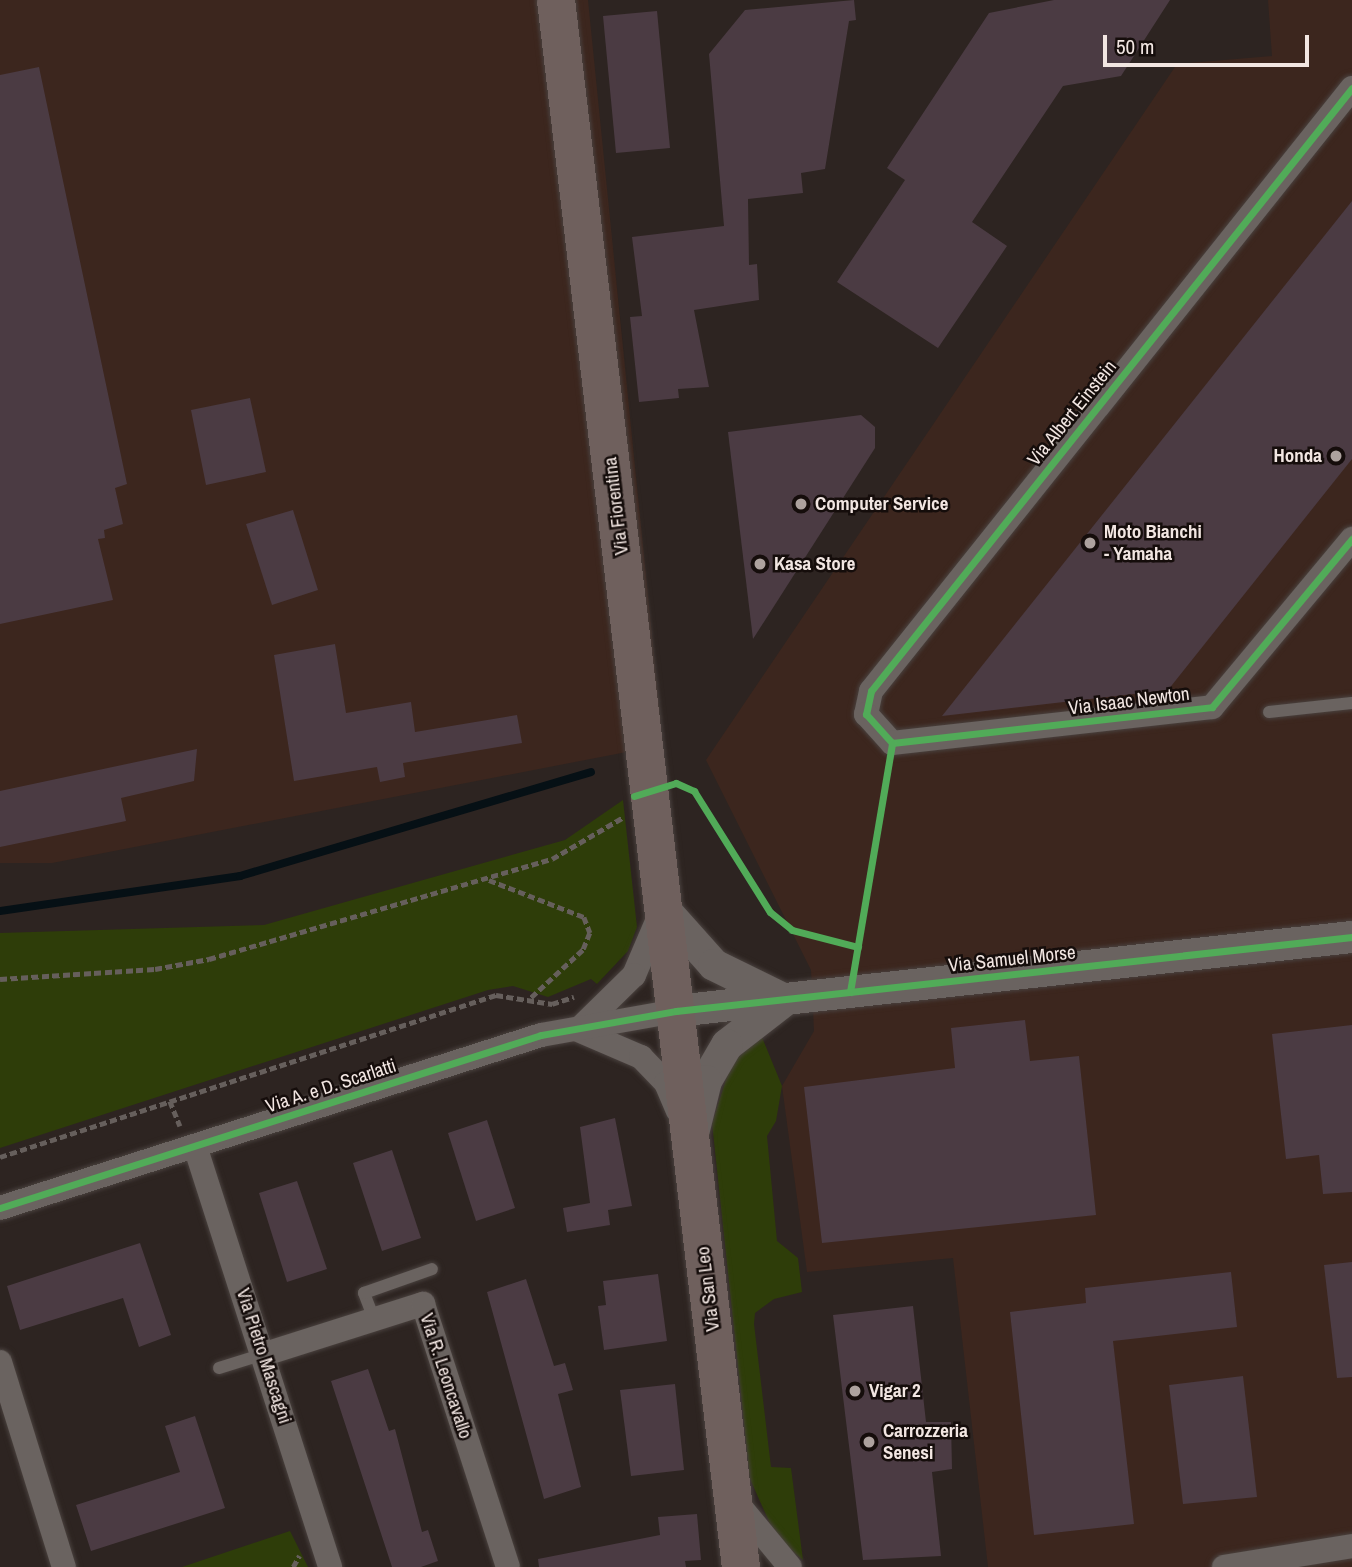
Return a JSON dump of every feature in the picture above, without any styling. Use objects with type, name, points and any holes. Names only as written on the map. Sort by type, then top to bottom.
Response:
[{"type":"main road","name":"Via Fiorentina","points":[[555,0],[645,748],[641,816],[663,908],[676,1012]]},
{"type":"main road","name":"Via San Leo","points":[[676,1012],[741,1567]]},
{"type":"street","name":"Via Albert Einstein","points":[[915,742],[880,736],[866,714],[871,691],[1352,88]]},
{"type":"street","name":"Via Isaac Newton","points":[[915,742],[1212,707],[1352,539]]},
{"type":"street","points":[[663,908],[714,965],[785,1000],[727,1045],[706,1081],[691,1140],[666,1083],[641,1057],[578,1030],[634,975],[663,908]]},
{"type":"street","name":"Via Samuel Morse","points":[[676,1012],[1352,937]]},
{"type":"street","name":"Via A. e D. Scarlatti","points":[[0,1208],[541,1035],[676,1012]]},
{"type":"street","name":"Via Pietro Mascagni","points":[[195,1146],[264,1354],[330,1567]]},
{"type":"street","name":"Via R. Leoncavallo","points":[[264,1354],[423,1304],[508,1567]]},
{"type":"street","points":[[0,1362],[64,1567]]},
{"type":"street","points":[[732,1496],[790,1567]]},
{"type":"street","points":[[1224,1567],[1352,1546]]},
{"type":"lane","points":[[1269,712],[1352,703]]},
{"type":"lane","points":[[374,1319],[364,1293],[432,1269]]},
{"type":"lane","points":[[219,1368],[264,1354]]},
{"type":"path","points":[[0,979],[155,970],[209,959],[489,880],[579,848],[641,816]]},
{"type":"path","points":[[489,880],[584,917],[590,933],[583,950],[530,999]]},
{"type":"path","points":[[0,1157],[496,995],[552,1004],[583,994]]},
{"type":"shaded area","points":[[0,0],[588,0],[663,745],[52,863],[0,863]]},
{"type":"shaded area","points":[[1268,0],[1352,0],[1352,1567],[988,1567],[953,1258],[807,1272],[782,1086],[814,1031],[811,970],[706,760],[1177,64],[1272,56]]},
{"type":"green space","points":[[623,800],[637,927],[628,951],[597,984],[591,979],[548,997],[513,986],[488,990],[0,1148],[0,933],[264,925],[565,840]]},
{"type":"green space","points":[[759,1030],[782,1086],[776,1121],[767,1136],[777,1241],[798,1258],[802,1292],[774,1299],[755,1313],[754,1324],[771,1467],[791,1468],[803,1560],[776,1537],[750,1479],[712,1123],[732,1061]]},
{"type":"green space","points":[[290,1531],[308,1567],[182,1567]]},
{"type":"building","points":[[854,0],[856,20],[849,21],[825,169],[801,173],[803,193],[748,199],[749,265],[757,264],[759,300],[694,310],[709,387],[678,389],[679,398],[639,402],[630,317],[642,316],[632,237],[724,226],[709,54],[745,10]]},
{"type":"building","points":[[1054,0],[1170,0],[1121,76],[1063,86],[972,222],[1007,246],[938,348],[837,282],[905,180],[887,168],[989,13]]},
{"type":"building","points":[[657,11],[670,148],[616,153],[603,16]]},
{"type":"building","points":[[39,67],[127,484],[115,488],[123,524],[104,530],[105,538],[98,539],[113,600],[0,624],[0,75]]},
{"type":"building","points":[[1352,201],[1352,459],[1168,690],[942,716]]},
{"type":"building","points":[[250,398],[266,472],[206,485],[191,410]]},
{"type":"building","points":[[861,415],[875,427],[875,448],[753,639],[728,432]]},
{"type":"building","points":[[293,510],[318,590],[272,605],[246,524]]},
{"type":"building","points":[[335,644],[346,713],[411,702],[415,732],[517,715],[522,743],[403,763],[405,777],[380,782],[377,767],[294,781],[274,655]]},
{"type":"building","points":[[197,749],[194,781],[121,798],[126,821],[0,847],[0,791]]},
{"type":"building","points":[[1025,1020],[1030,1061],[1079,1056],[1096,1215],[822,1243],[804,1087],[955,1068],[951,1028]]},
{"type":"building","points":[[1352,1025],[1352,1192],[1323,1194],[1319,1155],[1286,1159],[1272,1034]]},
{"type":"building","points":[[615,1118],[632,1206],[608,1210],[610,1225],[567,1232],[563,1208],[590,1203],[580,1127]]},
{"type":"building","points":[[487,1120],[515,1208],[476,1221],[448,1133]]},
{"type":"building","points":[[392,1150],[421,1238],[382,1251],[353,1163]]},
{"type":"building","points":[[297,1181],[327,1269],[287,1282],[259,1193]]},
{"type":"building","points":[[140,1243],[171,1335],[139,1347],[123,1298],[20,1330],[7,1286]]},
{"type":"building","points":[[1352,1262],[1352,1377],[1337,1378],[1324,1265]]},
{"type":"building","points":[[1231,1272],[1237,1327],[1113,1341],[1134,1524],[1034,1535],[1010,1312],[1086,1303],[1085,1288]]},
{"type":"building","points":[[658,1274],[667,1341],[604,1350],[598,1306],[606,1305],[603,1281]]},
{"type":"building","points":[[526,1279],[554,1366],[565,1363],[573,1390],[558,1394],[581,1487],[544,1499],[487,1292]]},
{"type":"building","points":[[913,1306],[926,1422],[951,1422],[952,1469],[932,1472],[941,1556],[863,1560],[833,1315]]},
{"type":"building","points":[[368,1369],[389,1431],[395,1429],[422,1532],[428,1530],[438,1561],[421,1567],[392,1567],[331,1381]]},
{"type":"building","points":[[1243,1376],[1257,1497],[1183,1504],[1169,1385]]},
{"type":"building","points":[[675,1384],[684,1470],[631,1476],[620,1390]]},
{"type":"building","points":[[195,1416],[225,1508],[91,1551],[76,1505],[180,1472],[165,1426]]},
{"type":"building","points":[[697,1514],[701,1560],[685,1561],[686,1567],[539,1567],[538,1559],[660,1535],[658,1517]]},
{"type":"waterway","points":[[0,911],[240,876],[591,772]]},
{"type":"cycle path","points":[[1352,88],[871,691],[866,714],[892,743],[1212,707],[1352,539]]},
{"type":"cycle path","points":[[850,992],[892,743]]},
{"type":"cycle path","points":[[634,796],[676,783],[694,791],[770,912],[792,930],[858,947]]},
{"type":"cycle path","points":[[0,1208],[541,1035],[676,1011],[1352,937]]},
{"type":"place","name":"Honda","points":[[1336,456]]},
{"type":"place","name":"Computer Service","points":[[801,504]]},
{"type":"place","name":"Moto Bianchi - Yamaha","points":[[1090,543]]},
{"type":"place","name":"Kasa Store","points":[[760,564]]},
{"type":"place","name":"Vigar 2","points":[[855,1391]]},
{"type":"place","name":"Carrozzeria Senesi","points":[[869,1442]]}]
